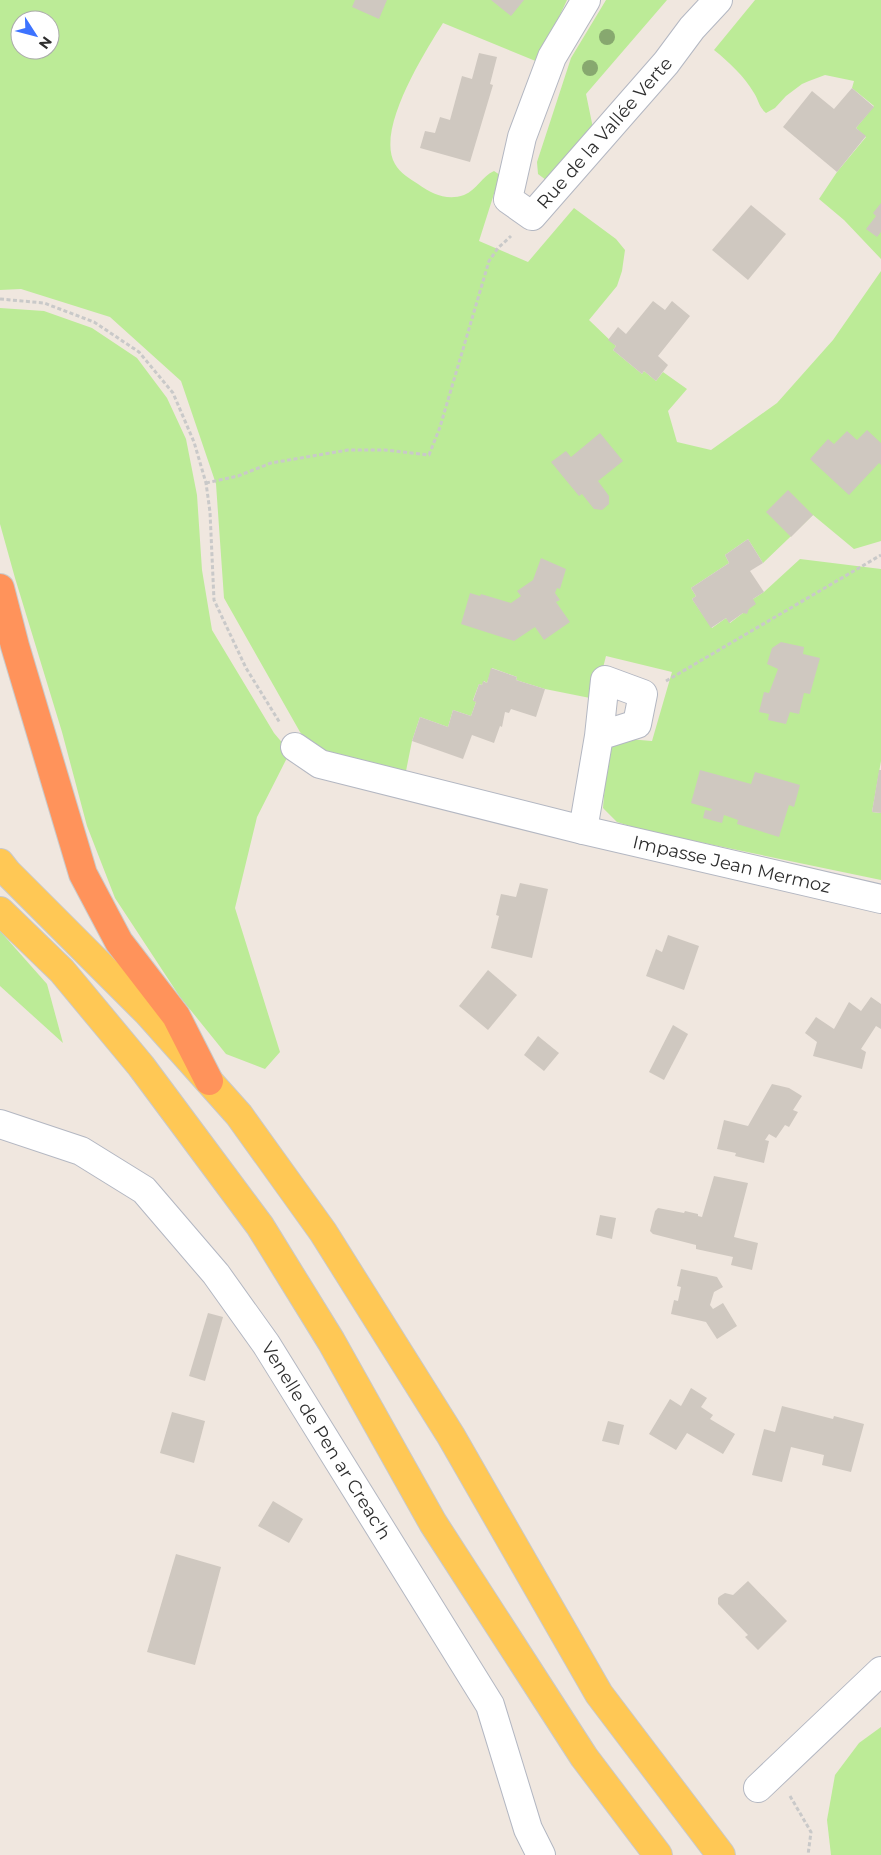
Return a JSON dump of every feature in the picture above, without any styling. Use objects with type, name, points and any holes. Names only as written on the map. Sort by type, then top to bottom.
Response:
[{"type":"highway","points":[[0,588],[15,646],[83,874],[119,942],[176,1016],[209,1082]]},
{"type":"main road","points":[[0,863],[148,1013],[239,1116],[323,1232],[450,1436],[599,1694],[721,1855]]},
{"type":"main road","points":[[0,911],[62,971],[135,1058],[260,1226],[330,1342],[433,1524],[584,1757],[658,1855]]},
{"type":"street","name":"Rue de la Vallée Verte","points":[[586,0],[552,57],[522,137],[508,199],[532,216],[666,63],[718,0]]},
{"type":"street","points":[[583,830],[599,736],[605,680],[643,694],[637,724],[599,736]]},
{"type":"street","name":"Impasse Jean Mermoz","points":[[295,747],[320,764],[583,830],[881,899]]},
{"type":"street","name":"Venelle de Pen ar Creac'h","points":[[0,1124],[81,1151],[144,1190],[216,1274],[266,1344],[490,1705],[528,1830],[541,1855]]},
{"type":"street","points":[[766,1780],[881,1671]]},
{"type":"path","points":[[206,483],[238,476],[271,463],[348,450],[385,450],[429,455],[440,427],[489,261],[498,248],[532,216]]},
{"type":"path","points":[[0,298],[44,303],[94,322],[140,352],[173,393],[194,442],[206,483],[210,512],[214,600],[246,668],[295,747]]},
{"type":"path","points":[[643,694],[881,555]]},
{"type":"path","points":[[766,1780],[812,1832],[808,1855]]},
{"type":"green space","points":[[0,0],[567,0],[538,62],[443,23],[415,71],[397,112],[392,132],[391,149],[395,164],[405,176],[423,188],[446,197],[458,197],[469,193],[486,176],[494,171],[500,175],[479,241],[528,262],[574,208],[616,239],[625,250],[622,271],[617,286],[589,320],[616,346],[613,350],[642,374],[644,371],[656,381],[663,372],[687,389],[668,411],[677,442],[711,450],[777,403],[833,340],[881,271],[881,541],[854,549],[813,515],[763,563],[748,539],[725,555],[729,563],[691,588],[696,596],[692,599],[712,628],[726,618],[730,623],[743,613],[753,599],[764,592],[800,559],[881,569],[881,761],[872,812],[881,813],[881,880],[646,831],[617,822],[603,808],[608,749],[616,738],[652,741],[672,672],[606,656],[595,699],[545,689],[516,680],[517,677],[492,668],[487,683],[484,681],[482,685],[479,684],[473,700],[476,702],[471,716],[453,710],[448,727],[420,717],[412,741],[406,771],[316,753],[300,732],[224,598],[216,484],[181,381],[110,317],[21,289],[0,290]]},
{"type":"green space","points":[[606,0],[667,0],[586,94],[593,128],[546,180],[538,174],[537,162],[571,58]]},
{"type":"green space","points":[[755,0],[881,0],[881,259],[844,220],[819,199],[837,172],[866,137],[856,128],[874,106],[852,88],[854,81],[825,75],[802,84],[786,96],[775,108],[766,113],[746,81],[731,64],[714,50]]},
{"type":"green space","points":[[0,308],[44,311],[92,328],[137,358],[167,398],[186,439],[197,495],[202,570],[212,630],[274,733],[290,752],[257,817],[235,908],[280,1052],[265,1069],[226,1054],[180,997],[115,898],[87,826],[62,732],[0,524]]},
{"type":"green space","points":[[0,931],[47,984],[63,1043],[0,986]]},
{"type":"green space","points":[[881,1727],[881,1855],[831,1855],[827,1820],[835,1775],[859,1743]]},
{"type":"building","points":[[355,0],[387,0],[379,19],[352,7]]},
{"type":"building","points":[[491,0],[524,0],[511,16]]},
{"type":"building","points":[[479,53],[497,57],[490,84],[493,85],[470,162],[420,148],[425,131],[435,133],[440,117],[450,120],[462,76],[472,79]]},
{"type":"building","points":[[852,88],[874,107],[856,128],[866,136],[837,172],[783,127],[812,91],[834,109]]},
{"type":"building","points":[[881,203],[881,232],[877,237],[866,229],[876,216],[873,213]]},
{"type":"building","points":[[751,205],[786,234],[748,280],[712,250]]},
{"type":"building","points":[[653,301],[665,310],[672,301],[690,316],[658,356],[668,365],[656,381],[644,371],[642,374],[613,350],[616,346],[608,340],[618,327],[626,334]]},
{"type":"building","points":[[867,430],[881,443],[881,465],[879,463],[849,495],[810,459],[828,439],[834,444],[847,431],[857,440]]},
{"type":"building","points":[[600,433],[623,461],[598,481],[609,496],[609,504],[602,510],[594,509],[582,494],[579,496],[551,462],[566,451],[571,457]]},
{"type":"building","points":[[788,490],[813,515],[791,537],[766,512]]},
{"type":"building","points":[[748,539],[763,563],[750,571],[764,592],[753,599],[756,604],[749,609],[747,614],[743,613],[729,623],[726,618],[711,628],[692,599],[696,596],[691,588],[729,563],[725,555]]},
{"type":"building","points":[[541,558],[566,569],[560,589],[557,588],[555,593],[560,600],[556,602],[570,622],[544,640],[535,627],[514,641],[461,624],[470,593],[480,596],[481,594],[511,603],[521,596],[517,591],[533,580]]},
{"type":"building","points":[[781,642],[804,647],[803,654],[820,658],[810,694],[804,693],[799,714],[790,712],[786,724],[768,720],[769,714],[759,712],[764,692],[769,693],[778,669],[767,664],[772,648]]},
{"type":"building","points":[[491,668],[517,677],[516,680],[545,689],[536,717],[511,709],[509,713],[505,712],[502,727],[500,726],[494,743],[472,735],[463,759],[412,741],[420,717],[448,727],[453,710],[471,716],[476,702],[473,701],[479,684],[482,685],[483,681],[487,683]]},
{"type":"building","points":[[700,770],[751,784],[755,772],[800,785],[794,807],[789,805],[779,837],[737,824],[738,820],[724,815],[722,823],[703,818],[705,810],[711,811],[712,809],[691,803]]},
{"type":"building","points":[[879,770],[881,770],[881,813],[872,812]]},
{"type":"building","points":[[520,883],[548,889],[532,958],[491,948],[499,916],[496,915],[501,894],[516,897]]},
{"type":"building","points":[[668,935],[699,946],[684,990],[646,976],[656,949],[662,952]]},
{"type":"building","points":[[488,970],[517,995],[488,1030],[459,1006]]},
{"type":"building","points":[[871,997],[881,1004],[881,1029],[876,1026],[861,1049],[866,1052],[862,1069],[813,1056],[817,1042],[805,1033],[816,1017],[834,1029],[849,1002],[861,1011]]},
{"type":"building","points":[[673,1025],[688,1034],[664,1080],[649,1072]]},
{"type":"building","points":[[538,1036],[559,1053],[544,1071],[524,1055]]},
{"type":"building","points":[[772,1084],[789,1088],[802,1096],[793,1110],[798,1112],[789,1127],[785,1125],[776,1138],[769,1134],[765,1140],[769,1141],[764,1163],[735,1156],[736,1153],[717,1149],[724,1120],[748,1126]]},
{"type":"building","points":[[714,1176],[748,1183],[734,1237],[758,1243],[752,1270],[731,1265],[733,1257],[696,1249],[696,1245],[653,1234],[650,1231],[655,1211],[658,1208],[684,1213],[685,1211],[702,1217]]},
{"type":"building","points":[[600,1215],[616,1218],[612,1239],[596,1235]]},
{"type":"building","points":[[681,1269],[717,1277],[723,1287],[714,1292],[710,1305],[713,1309],[723,1303],[737,1326],[717,1339],[706,1322],[671,1314],[674,1300],[678,1301],[681,1287],[677,1286]]},
{"type":"building","points":[[208,1313],[223,1317],[205,1381],[189,1376]]},
{"type":"building","points":[[691,1388],[707,1398],[701,1407],[713,1415],[710,1419],[735,1434],[723,1454],[687,1433],[676,1450],[649,1434],[670,1399],[681,1406]]},
{"type":"building","points":[[782,1406],[833,1419],[834,1416],[864,1424],[851,1472],[822,1465],[824,1455],[791,1447],[782,1482],[752,1475],[764,1429],[775,1432]]},
{"type":"building","points":[[172,1412],[205,1421],[194,1463],[160,1453]]},
{"type":"building","points":[[608,1421],[624,1425],[619,1445],[602,1441]]},
{"type":"building","points":[[273,1501],[303,1519],[289,1543],[258,1526]]},
{"type":"building","points":[[176,1554],[221,1567],[195,1665],[147,1652]]},
{"type":"building","points":[[748,1581],[787,1621],[758,1650],[745,1637],[748,1635],[718,1604],[720,1596],[725,1593],[733,1595]]}]
